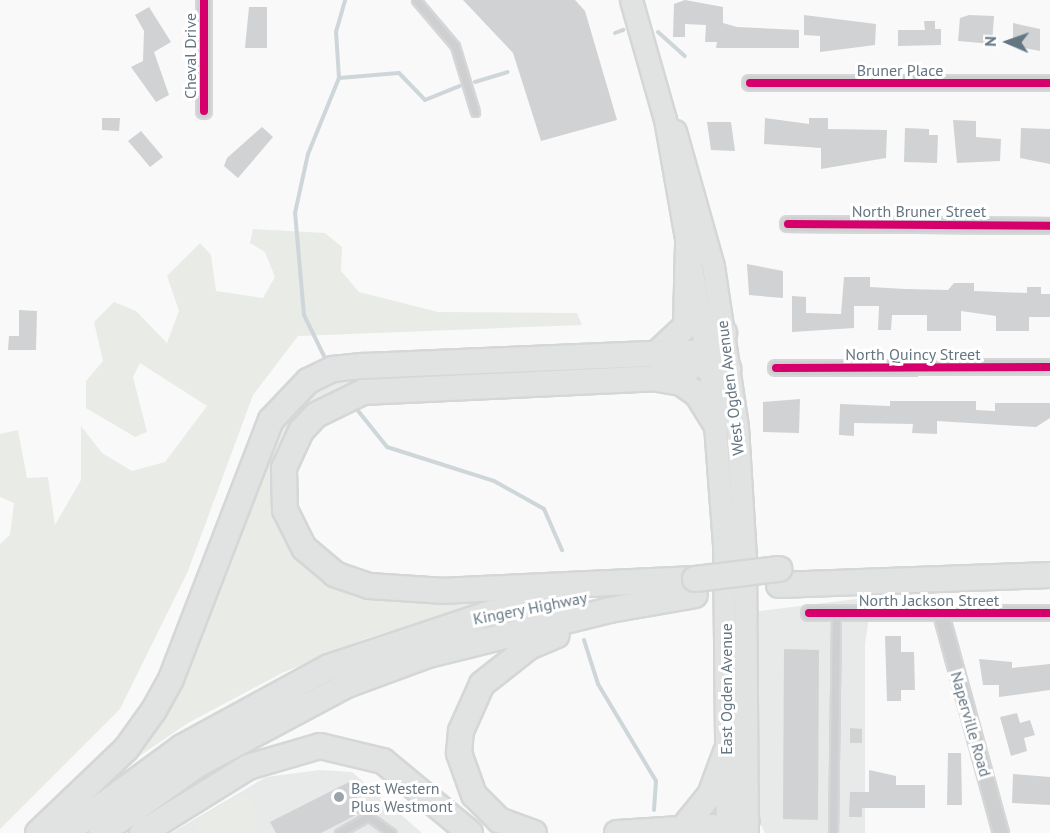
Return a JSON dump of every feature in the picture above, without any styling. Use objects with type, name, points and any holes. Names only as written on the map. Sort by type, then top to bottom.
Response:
[{"type":"highway","points":[[656,354],[686,326],[688,245]]},
{"type":"highway","points":[[695,587],[392,590],[352,581],[316,560],[297,537],[285,510],[283,479],[290,449],[316,415],[339,400],[390,388],[656,378],[690,369],[708,356],[724,333]]},
{"type":"highway","points":[[38,833],[126,749],[154,710],[171,679],[271,420],[308,381],[333,369],[364,366],[656,354],[708,356],[729,369]]},
{"type":"highway","points":[[656,378],[681,384],[697,394],[716,424]]},
{"type":"highway","name":"Kingery Highway","points":[[64,833],[182,747],[329,667],[487,614],[779,577],[876,561],[1050,559]]},
{"type":"highway","name":"Kingery Highway","points":[[779,577],[1050,575]]},
{"type":"highway","points":[[534,833],[486,810],[465,777],[461,731],[483,684],[529,647],[695,587]]},
{"type":"highway","name":"Kingery Highway","points":[[101,833],[197,765],[346,685],[428,655],[695,587]]},
{"type":"highway","points":[[142,833],[248,767],[320,746],[383,761],[470,833]]},
{"type":"highway","points":[[683,828],[710,795],[726,752]]},
{"type":"highway","points":[[617,833],[712,827],[722,833]]},
{"type":"main road","name":"West Ogden Avenue","points":[[631,0],[665,119],[708,356],[716,424],[724,546]]},
{"type":"main road","name":"West Ogden Avenue","points":[[665,119],[677,134],[697,200],[724,333],[745,556],[746,665]]},
{"type":"main road","name":"East Ogden Avenue","points":[[724,546],[726,752],[742,830]]},
{"type":"main road","name":"East Ogden Avenue","points":[[742,830],[746,665]]},
{"type":"street","name":"Cheval Drive","points":[[204,0],[204,111]]},
{"type":"street","name":"Bruner Place","points":[[750,83],[1050,83]]},
{"type":"street","name":"North Bruner Street","points":[[788,224],[1050,226]]},
{"type":"street","name":"North Quincy Street","points":[[776,368],[1050,367]]},
{"type":"street","name":"North Jackson Street","points":[[809,613],[1050,613]]},
{"type":"street","name":"Naperville Road","points":[[941,614],[1001,833]]},
{"type":"lane","points":[[416,0],[454,46],[475,112]]},
{"type":"lane","points":[[834,833],[836,613]]},
{"type":"lane","points":[[339,833],[368,816],[392,833]]},
{"type":"shaded area","points":[[253,229],[325,233],[342,247],[341,271],[359,292],[438,312],[577,313],[582,325],[298,336],[253,395],[188,571],[120,709],[0,829],[0,544],[10,535],[14,503],[0,497],[0,434],[18,430],[27,478],[48,477],[55,525],[81,480],[81,426],[102,453],[132,471],[165,462],[207,406],[140,363],[133,377],[147,432],[135,437],[86,408],[86,381],[103,361],[94,322],[114,302],[136,311],[167,343],[179,311],[167,276],[200,243],[211,255],[216,291],[263,298],[275,277],[265,252],[250,243]]},
{"type":"shaded area","points":[[522,367],[524,375],[359,383],[276,466],[314,569],[475,598],[478,604],[368,638],[282,673],[188,723],[113,774],[276,426],[308,392],[343,375]]},
{"type":"shaded area","points":[[872,597],[865,644],[865,833],[765,833],[757,817],[753,612]]},
{"type":"shaded area","points":[[320,770],[352,772],[422,833],[171,833],[266,777]]},
{"type":"shaded area","points":[[241,793],[255,804],[257,833],[195,833],[201,819]]},
{"type":"building","points":[[463,0],[575,0],[585,11],[617,120],[541,141],[513,53]]},
{"type":"building","points":[[685,0],[723,7],[723,23],[737,27],[799,30],[799,48],[716,48],[717,42],[705,42],[706,25],[685,24],[685,37],[673,37],[674,4]]},
{"type":"building","points":[[149,7],[171,42],[154,52],[169,95],[156,102],[131,67],[143,61],[144,31],[135,15]]},
{"type":"building","points":[[249,7],[267,7],[267,48],[245,48]]},
{"type":"building","points":[[804,15],[876,24],[875,45],[820,52],[820,36],[804,35]]},
{"type":"building","points":[[969,15],[994,16],[992,44],[958,41],[960,18]]},
{"type":"building","points":[[924,21],[935,21],[935,29],[941,29],[941,45],[898,46],[898,30],[925,30]]},
{"type":"building","points":[[1013,23],[1040,29],[1040,51],[1013,46]]},
{"type":"building","points":[[102,118],[120,118],[119,131],[102,130]]},
{"type":"building","points":[[765,118],[809,124],[809,118],[828,118],[828,129],[887,130],[886,158],[821,169],[821,148],[764,144]]},
{"type":"building","points":[[953,120],[976,121],[976,137],[1001,139],[1000,161],[957,163]]},
{"type":"building","points":[[707,122],[731,122],[735,151],[711,150]]},
{"type":"building","points":[[262,127],[273,137],[238,178],[224,166],[227,158]]},
{"type":"building","points":[[905,128],[929,129],[929,135],[938,135],[937,163],[904,162]]},
{"type":"building","points":[[1021,128],[1050,129],[1050,164],[1020,158]]},
{"type":"building","points":[[141,131],[163,157],[150,167],[128,141]]},
{"type":"building","points":[[747,264],[783,271],[783,298],[749,295]]},
{"type":"building","points":[[844,277],[870,277],[870,287],[905,289],[948,290],[954,283],[974,283],[974,291],[1027,293],[1027,287],[1041,287],[1041,294],[1050,294],[1050,317],[1029,317],[1029,331],[996,331],[996,316],[961,311],[961,331],[927,331],[927,315],[892,315],[891,330],[878,330],[879,306],[854,306],[854,328],[792,332],[792,296],[806,297],[806,313],[841,314]]},
{"type":"building","points":[[19,310],[37,311],[36,350],[8,350],[9,336],[19,336]]},
{"type":"building","points":[[800,399],[799,433],[763,432],[763,402]]},
{"type":"building","points":[[890,401],[976,401],[976,410],[995,411],[995,403],[1050,403],[1050,418],[1036,427],[937,421],[937,434],[912,433],[913,424],[854,423],[854,436],[839,435],[840,404],[890,406]]},
{"type":"building","points":[[885,636],[901,636],[901,652],[914,652],[915,690],[901,690],[901,701],[887,701]]},
{"type":"building","points":[[784,649],[819,650],[818,820],[783,819]]},
{"type":"building","points":[[979,659],[1012,662],[1012,668],[1050,664],[1050,690],[999,697],[999,685],[983,685]]},
{"type":"building","points":[[1017,713],[1020,723],[1030,720],[1035,735],[1024,738],[1027,751],[1011,756],[1000,717]]},
{"type":"building","points":[[850,728],[862,729],[862,743],[850,743]]},
{"type":"building","points":[[948,753],[961,753],[962,805],[947,805]]},
{"type":"building","points":[[869,770],[896,776],[896,785],[925,785],[925,808],[862,808],[862,817],[849,817],[850,792],[869,792]]},
{"type":"building","points":[[1013,774],[1050,777],[1050,805],[1012,803]]},
{"type":"building","name":"Best Western Plus Westmont","points":[[349,782],[364,811],[321,833],[276,833],[270,822]]},
{"type":"waterway","points":[[325,358],[304,315],[295,213],[308,154],[339,78],[336,32],[345,0]]},
{"type":"waterway","points":[[615,33],[623,30]]},
{"type":"waterway","points":[[658,32],[685,56]]},
{"type":"waterway","points":[[475,82],[508,72]]},
{"type":"waterway","points":[[339,78],[399,73],[425,100],[459,86]]},
{"type":"waterway","points":[[355,407],[387,447],[494,481],[544,509],[562,550]]},
{"type":"waterway","points":[[584,640],[598,684],[656,781],[654,810]]},
{"type":"cycle path","points":[[204,0],[204,111]]},
{"type":"cycle path","points":[[750,83],[1050,83]]},
{"type":"cycle path","points":[[788,224],[1050,226]]},
{"type":"cycle path","points":[[776,368],[1050,367]]},
{"type":"cycle path","points":[[809,613],[1050,613]]},
{"type":"place","name":"Best Western Plus Westmont","points":[[339,797]]}]
